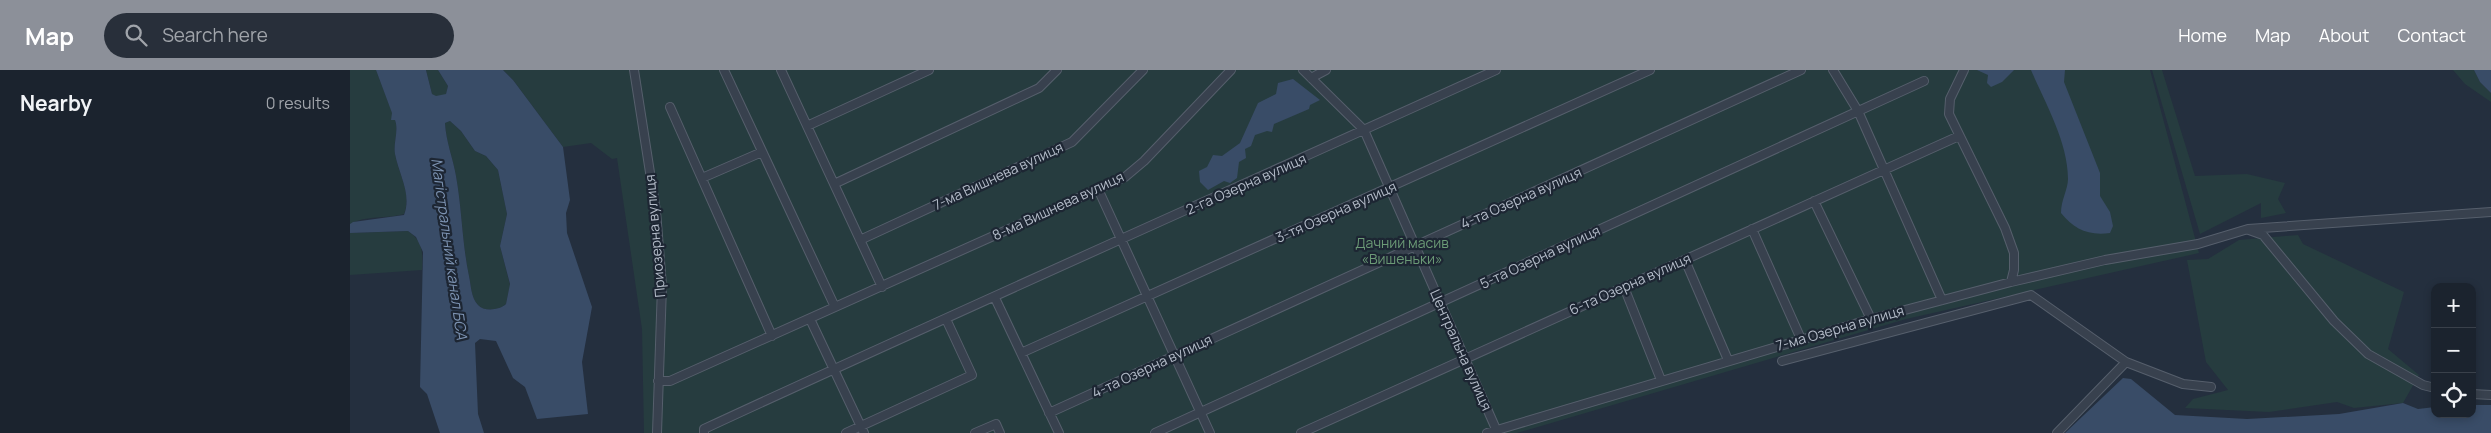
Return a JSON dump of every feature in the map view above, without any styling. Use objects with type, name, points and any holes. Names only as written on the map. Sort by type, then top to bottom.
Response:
[{"type":"street","name":"Приозерна вулиця","points":[[634,70],[656,211],[662,286],[657,433]]},
{"type":"street","points":[[724,70],[835,307]]},
{"type":"street","points":[[808,126],[928,70]]},
{"type":"street","points":[[834,184],[1039,88],[1057,70]]},
{"type":"street","name":"7-ма Вишнева вулиця","points":[[860,240],[1072,142],[1143,70]]},
{"type":"street","name":"8-ма Вишнева вулиця","points":[[658,381],[670,382],[1125,177],[1144,161],[1232,70]]},
{"type":"street","name":"Центральна вулиця","points":[[1303,70],[1364,130],[1496,429]]},
{"type":"street","points":[[1311,78],[1326,70]]},
{"type":"street","name":"2-га Озерна вулиця","points":[[704,431],[834,369],[995,298],[1496,70]]},
{"type":"street","name":"3-тя Озерна вулиця","points":[[1021,353],[1650,70]]},
{"type":"street","name":"4-та Озерна вулиця","points":[[1049,413],[1801,70]]},
{"type":"street","points":[[1833,70],[1858,111],[1942,300]]},
{"type":"street","points":[[1964,70],[1950,99],[1949,114],[2005,228],[2014,253],[2011,282]]},
{"type":"street","points":[[784,71],[882,287]]},
{"type":"street","name":"5-та Озерна вулиця","points":[[1155,433],[1924,81]]},
{"type":"street","points":[[670,107],[772,336]]},
{"type":"street","name":"6-та Озерна вулиця","points":[[1301,433],[1959,136]]},
{"type":"street","points":[[702,178],[762,152]]},
{"type":"street","points":[[1098,189],[1210,433]]},
{"type":"street","points":[[1814,201],[1871,319]]},
{"type":"street","name":"7-ма Озерна вулиця","points":[[1487,433],[1871,319],[2011,282],[2105,260],[2198,244],[2248,229],[2491,212]]},
{"type":"street","points":[[1752,229],[1801,339]]},
{"type":"street","points":[[2248,229],[2262,235],[2334,321],[2368,354],[2423,385],[2431,387]]},
{"type":"street","points":[[1685,260],[1728,360]]},
{"type":"street","points":[[1624,287],[1661,380]]},
{"type":"street","points":[[1782,361],[2031,295],[2126,362],[2183,384],[2212,387]]},
{"type":"street","points":[[995,298],[1059,433]]},
{"type":"street","points":[[810,319],[862,430]]},
{"type":"street","points":[[846,433],[862,430],[972,375],[946,319]]},
{"type":"street","points":[[2057,433],[2126,362]]},
{"type":"street","points":[[2476,394],[2491,395]]},
{"type":"street","points":[[975,433],[996,424],[1000,433]]},
{"type":"green space","points":[[350,70],[376,70],[396,124],[395,154],[407,199],[404,214],[363,219],[350,224]]},
{"type":"green space","points":[[426,70],[438,70],[448,86],[446,95],[436,97],[432,94]]},
{"type":"green space","name":"Дачний масив «Вишеньки»","points":[[503,70],[2150,70],[2199,253],[1906,319],[1517,433],[644,433],[642,329],[617,158],[612,159],[591,143],[563,147],[513,80]]},
{"type":"green space","points":[[2152,70],[2162,70],[2195,176],[2247,174],[2285,183],[2278,199],[2286,213],[2261,218],[2261,203],[2200,234]]},
{"type":"green space","points":[[2453,70],[2474,70],[2480,82],[2491,93],[2491,102],[2465,84]]},
{"type":"green space","points":[[450,121],[461,131],[475,151],[486,156],[498,170],[507,214],[500,246],[510,285],[506,304],[496,309],[484,309],[481,307],[474,299],[472,291],[456,176],[445,123]]},
{"type":"green space","points":[[408,231],[417,239],[421,248],[422,270],[350,275],[350,233]]},
{"type":"green space","points":[[2298,235],[2303,244],[2404,292],[2388,349],[2419,375],[2403,403],[2354,408],[2337,402],[2269,412],[2185,408],[2193,399],[2228,390],[2206,362],[2187,260],[2208,259],[2239,240]]},
{"type":"water","name":"Магістральний канал БСА","points":[[376,70],[426,70],[432,94],[436,96],[446,94],[448,86],[438,70],[503,70],[513,80],[563,147],[570,200],[566,213],[567,233],[592,307],[582,362],[588,414],[537,419],[525,387],[513,378],[496,341],[480,339],[475,343],[478,414],[484,433],[440,433],[427,394],[420,387],[423,252],[416,237],[408,231],[350,233],[350,224],[353,222],[404,215],[407,200],[395,154],[396,128],[395,120],[391,120],[392,113]],"holes":[[[450,121],[461,131],[475,151],[486,156],[498,170],[507,214],[500,246],[510,284],[506,304],[496,309],[484,309],[481,307],[474,299],[472,291],[455,169],[445,123]]]},
{"type":"water","points":[[1977,70],[2014,70],[2002,82],[1991,87],[1987,83],[1988,75]]},
{"type":"water","points":[[2031,70],[2065,70],[2064,82],[2100,173],[2100,196],[2110,212],[2113,226],[2110,233],[2102,234],[2082,230],[2061,213],[2068,179],[2067,165],[2055,123]]},
{"type":"water","points":[[2474,70],[2491,70],[2491,93],[2480,82]]},
{"type":"water","points":[[1293,79],[1320,100],[1310,105],[1309,109],[1274,124],[1272,132],[1267,131],[1255,135],[1251,146],[1245,149],[1246,158],[1239,162],[1237,178],[1230,183],[1224,181],[1208,190],[1200,182],[1199,171],[1207,167],[1213,155],[1222,156],[1240,143],[1258,103],[1276,94],[1278,83]]},
{"type":"water","points":[[2123,378],[2131,379],[2175,415],[2247,419],[2339,414],[2403,403],[2418,409],[2431,407],[2431,418],[2476,418],[2476,405],[2491,405],[2491,433],[2065,433]]}]
